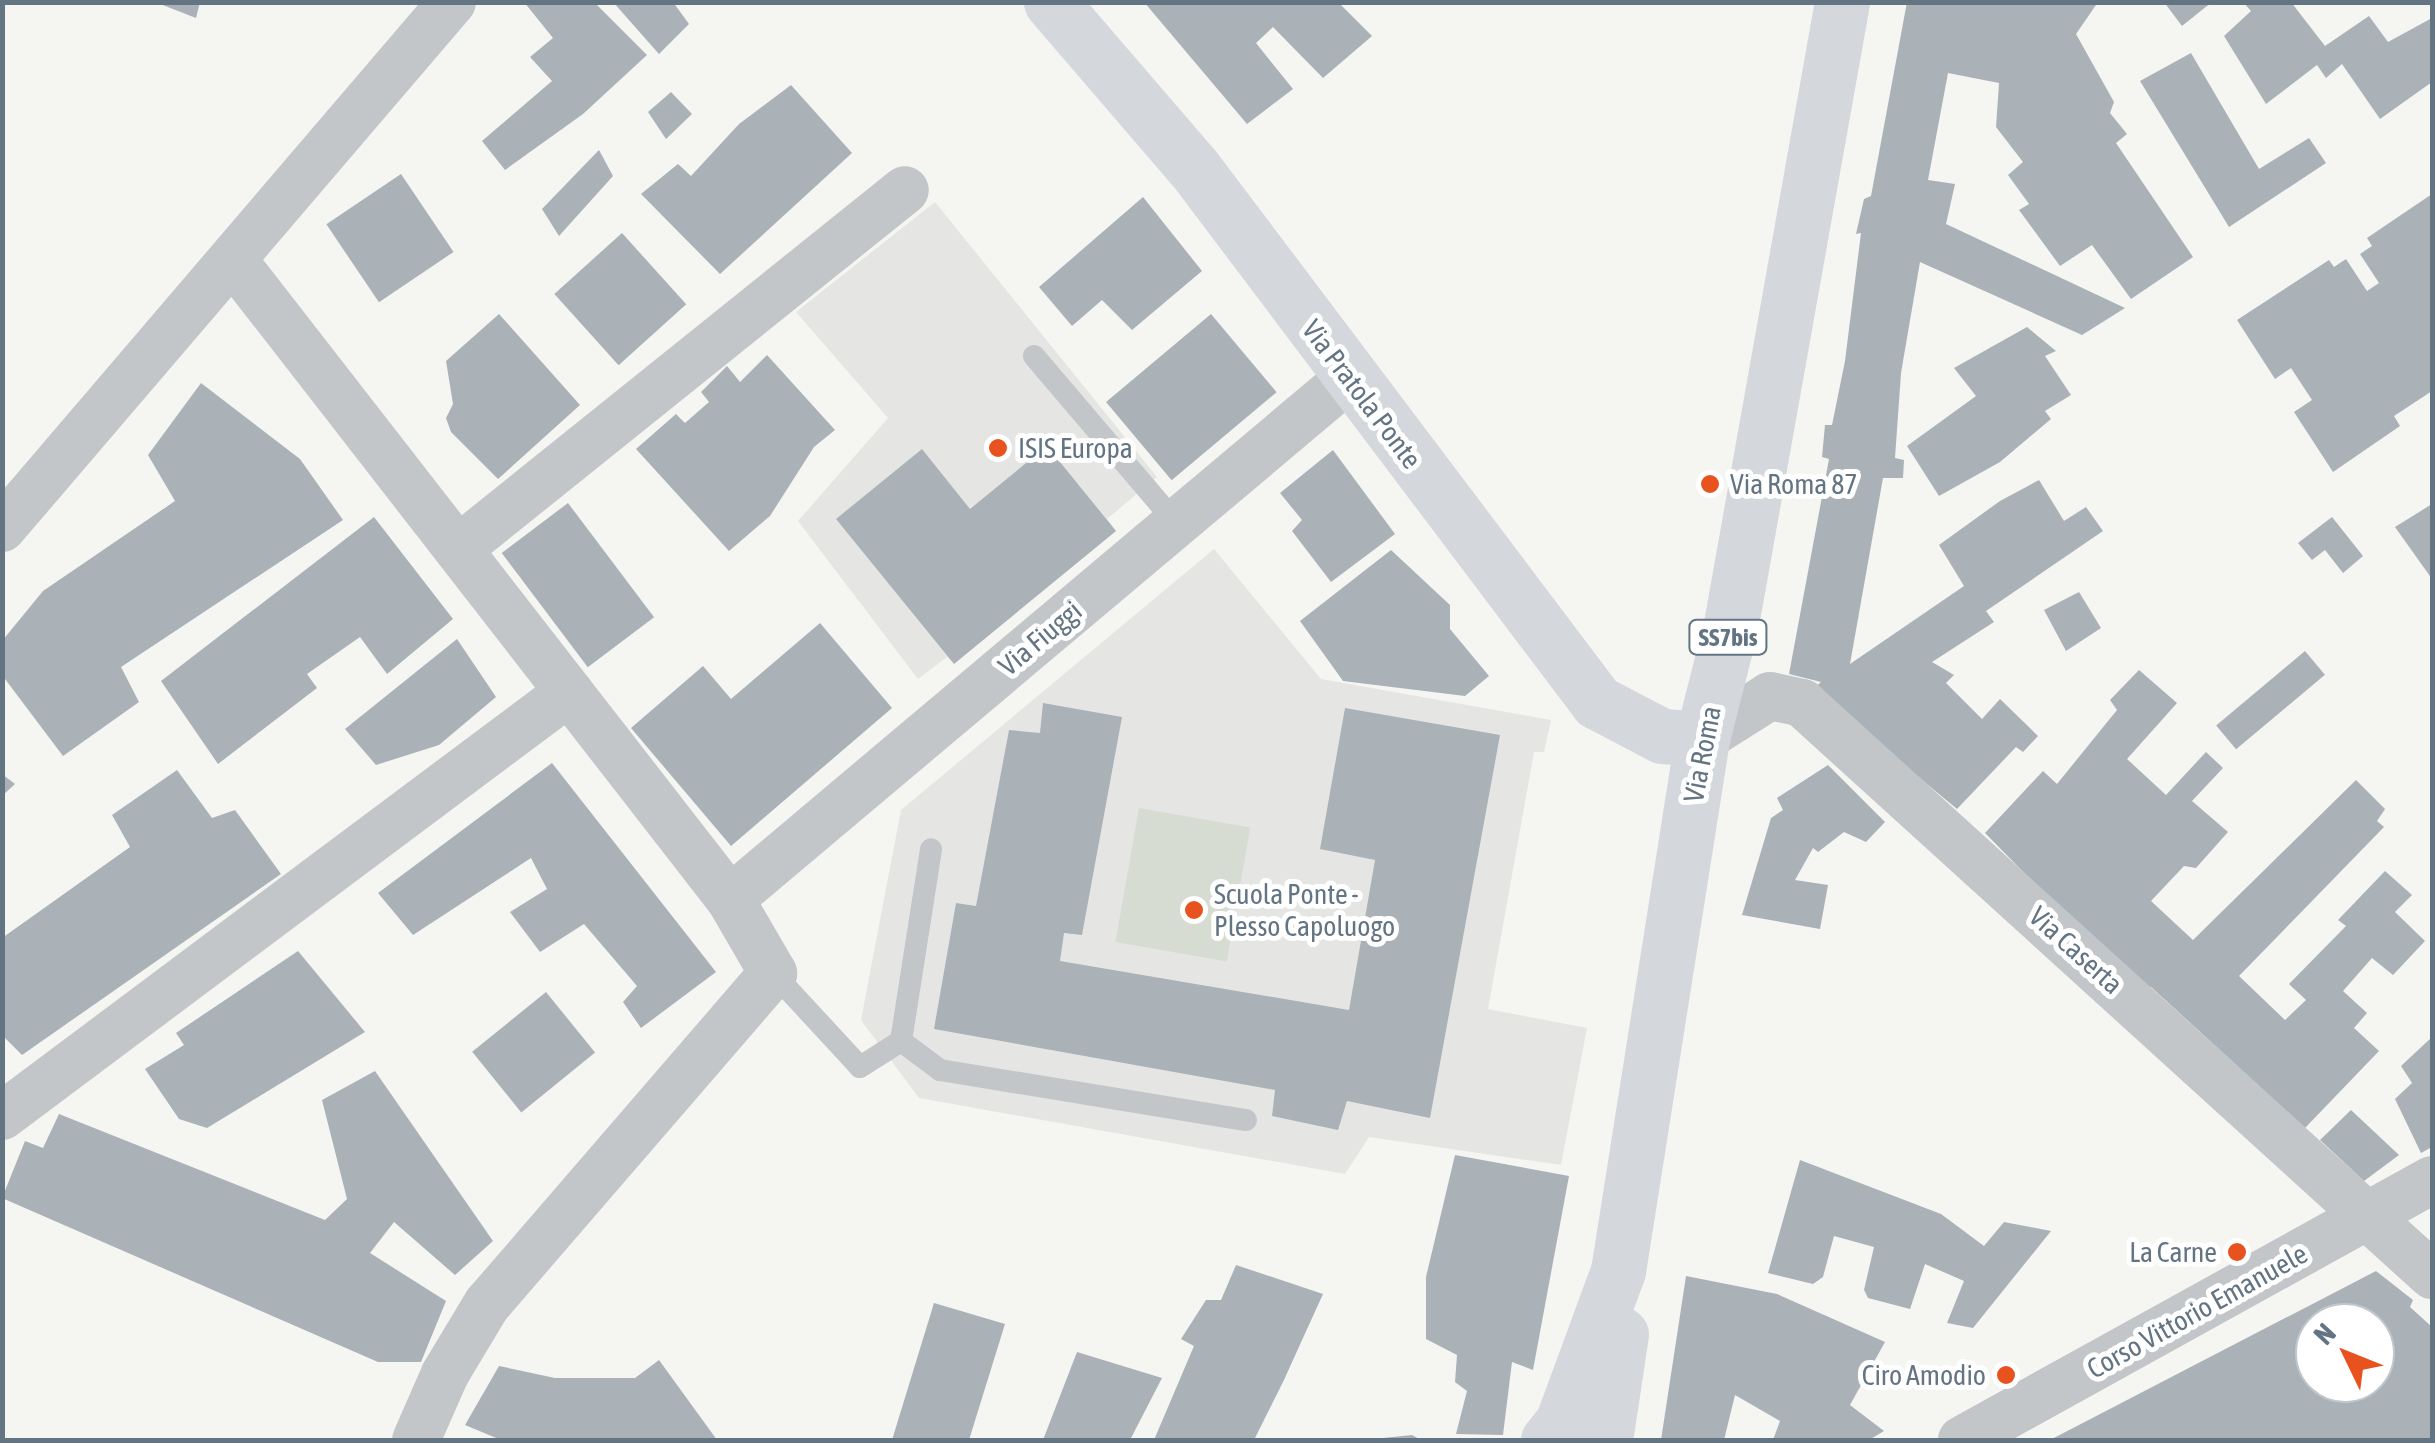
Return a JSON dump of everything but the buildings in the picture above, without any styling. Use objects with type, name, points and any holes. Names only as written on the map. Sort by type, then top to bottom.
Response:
[{"type":"main road","name":"Via Pratola Ponte","points":[[1051,2],[1194,168],[1597,702],[1662,736],[1702,739]]},
{"type":"main road","name":"Via Roma","points":[[1618,1271],[1702,739],[1731,624],[1842,2]]},
{"type":"main road","name":"SS7bis","points":[[1548,1440],[1562,1424],[1618,1271]]},
{"type":"main road","name":"SS7bis","points":[[1605,1440],[1622,1323],[1618,1271]]},
{"type":"street","points":[[2,528],[452,2]]},
{"type":"street","points":[[458,549],[914,202]]},
{"type":"street","points":[[233,260],[730,899],[773,973],[488,1304],[445,1374],[416,1440]]},
{"type":"street","name":"Via Fiuggi","points":[[730,899],[1349,378]]},
{"type":"street","points":[[2,1116],[569,692]]},
{"type":"street","name":"Via Caserta","points":[[1702,739],[1770,696],[1802,703],[2432,1275]]},
{"type":"street","name":"Corso Vittorio Emanuele","points":[[1962,1440],[2432,1180]]},
{"type":"lane","points":[[1034,356],[1177,524]]},
{"type":"lane","points":[[773,973],[860,1067],[900,1042],[931,849]]},
{"type":"lane","points":[[900,1042],[940,1070],[1246,1120]]},
{"type":"shaded area","name":"ISIS Europa","points":[[935,202],[1157,477],[1107,519],[1116,531],[954,663],[947,657],[918,679],[798,521],[888,418],[796,312]]},
{"type":"shaded area","name":"Scuola Ponte - Plesso Capoluogo","points":[[1214,549],[1321,679],[1551,720],[1544,752],[1534,752],[1488,1009],[1587,1028],[1561,1165],[1369,1137],[1345,1174],[919,1098],[861,1020],[901,810]]},
{"type":"shaded area","points":[[1139,808],[1250,828],[1227,962],[1115,942]]},
{"type":"place","name":"ISIS Europa","points":[[998,448]]},
{"type":"place","name":"Via Roma 87","points":[[1710,484]]},
{"type":"place","name":"Scuola Ponte - Plesso Capoluogo","points":[[1194,910]]},
{"type":"place","name":"La Carne","points":[[2237,1252]]},
{"type":"place","name":"Ciro Amodio","points":[[2006,1375]]}]
